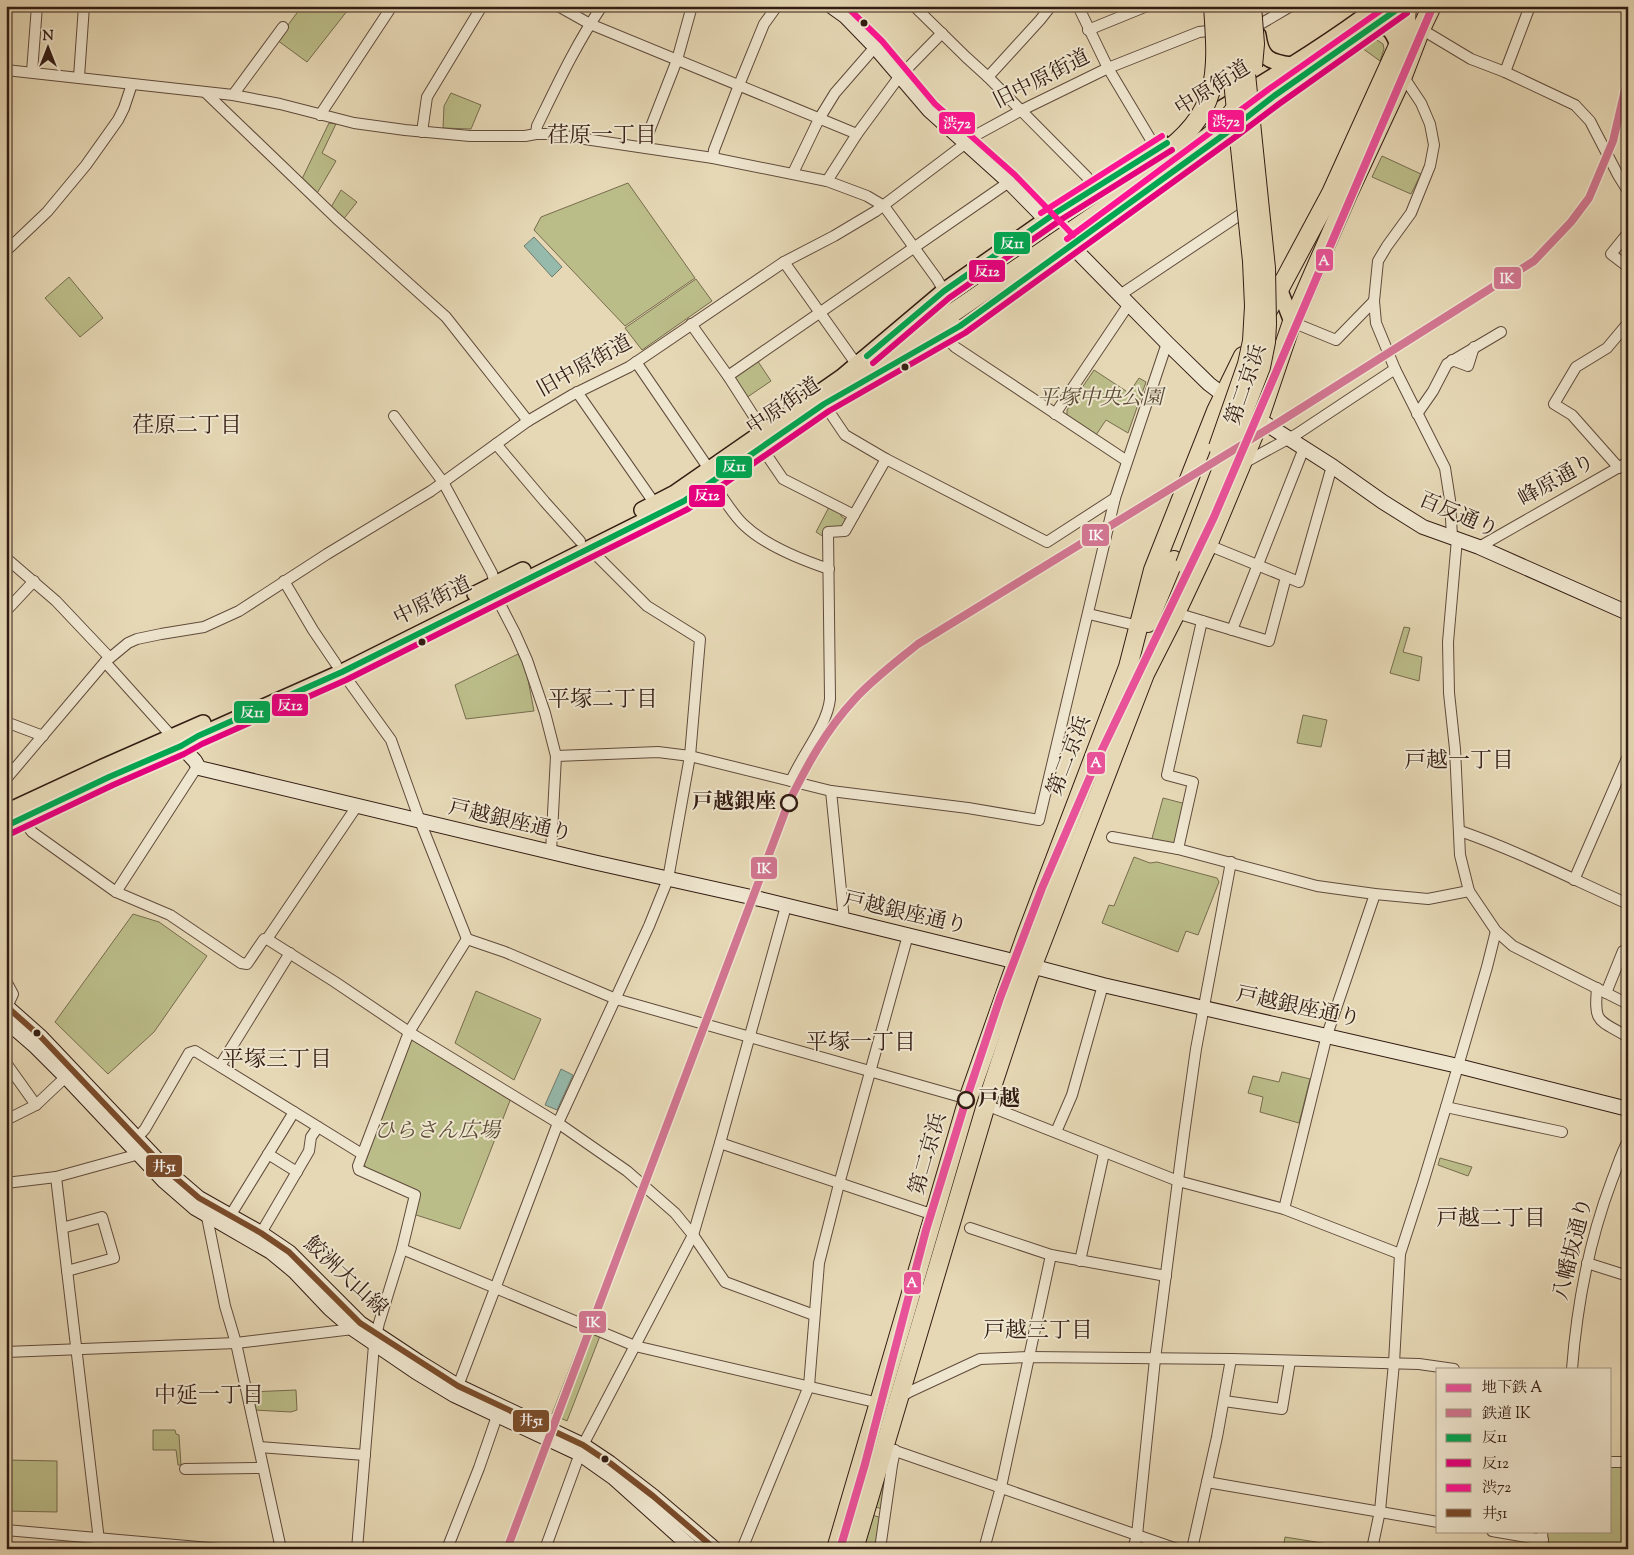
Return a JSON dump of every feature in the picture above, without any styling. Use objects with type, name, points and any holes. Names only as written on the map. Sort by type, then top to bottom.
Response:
[{"type":"highway","points":[[857,365],[899,339],[1123,184],[1171,148],[1191,129],[1209,98],[1214,78],[1216,50],[1214,6]]},
{"type":"highway","points":[[1145,674],[1180,562],[1243,379],[1253,330],[1252,261],[1225,6]]},
{"type":"highway","points":[[1128,667],[1180,562],[1255,384],[1266,342],[1268,306],[1266,268],[1238,6]]},
{"type":"highway","points":[[850,388],[949,303],[1207,138],[1221,126],[1238,105],[1251,76],[1255,44],[1253,6]]},
{"type":"highway","name":"第二京浜","points":[[854,1549],[866,1509],[890,1449],[898,1399],[986,1105],[1024,964],[1128,667],[1154,570],[1216,411],[1244,354],[1330,193],[1398,44],[1406,23],[1407,6]]},
{"type":"highway","name":"第二京浜","points":[[836,1549],[968,1099],[1145,674],[1208,545],[1242,464],[1292,322],[1348,194],[1403,76],[1432,6]]},
{"type":"main road","points":[[1214,6],[1233,128],[1250,300],[1250,326],[1244,354]]},
{"type":"main road","points":[[1248,6],[1253,90],[1269,242],[1274,274],[1292,322]]},
{"type":"main road","points":[[1253,6],[1259,45],[1266,58],[1277,63],[1291,65]]},
{"type":"main road","name":"中原街道","points":[[949,303],[1046,220],[1229,103],[1253,90],[1358,22],[1378,6]]},
{"type":"main road","name":"中原街道","points":[[585,545],[675,493],[762,448],[850,388],[944,336],[1072,246],[1255,110],[1402,6]]},
{"type":"main road","points":[[1376,26],[1384,26],[1389,29],[1398,44]]},
{"type":"main road","points":[[1191,127],[1208,92],[1214,70],[1218,30]]},
{"type":"main road","name":"中原街道","points":[[6,812],[103,767],[177,741],[198,736],[585,545],[684,501],[710,476],[764,432],[857,365]]},
{"type":"main road","name":"中原街道","points":[[6,826],[158,755],[177,741]]},
{"type":"street","points":[[32,72],[37,6]]},
{"type":"street","points":[[79,77],[84,6]]},
{"type":"street","points":[[320,115],[392,6]]},
{"type":"street","points":[[422,132],[427,97],[482,6]]},
{"type":"street","points":[[558,6],[590,24],[857,134]]},
{"type":"street","points":[[536,134],[537,126],[590,24],[602,6]]},
{"type":"street","points":[[643,148],[677,60],[692,6]]},
{"type":"street","points":[[713,158],[739,85],[764,24],[777,6]]},
{"type":"street","name":"百反通り","points":[[831,6],[849,11],[875,47],[928,110],[1009,182],[1209,384],[1259,420],[1423,527],[1479,547],[1628,613]]},
{"type":"street","points":[[914,6],[1022,110],[1087,177],[1094,188]]},
{"type":"street","points":[[988,77],[1051,6]]},
{"type":"street","points":[[1078,6],[1108,68],[1157,150]]},
{"type":"street","points":[[1088,30],[1147,6]]},
{"type":"street","points":[[1257,26],[1291,6]]},
{"type":"street","points":[[1504,72],[1530,6]]},
{"type":"street","points":[[233,95],[283,27]]},
{"type":"street","points":[[1421,29],[1471,59],[1575,105],[1590,121],[1628,191]]},
{"type":"street","name":"旧中原街道","points":[[6,779],[107,659],[128,643],[137,639],[204,627],[240,611],[284,581],[443,482],[528,421],[636,362],[784,262],[834,236],[884,206],[978,134],[1108,68],[1199,32],[1218,30]]},
{"type":"street","points":[[827,180],[857,134],[899,77],[942,34]]},
{"type":"street","points":[[793,173],[819,119],[844,81],[875,47]]},
{"type":"street","points":[[6,70],[233,95],[280,104],[354,123],[422,132],[470,136],[551,134],[713,158],[827,180],[867,196],[884,206],[938,280],[949,303]]},
{"type":"street","points":[[1403,76],[1421,103],[1430,124],[1434,144],[1430,166],[1411,213],[1378,261],[1374,301],[1376,323],[1394,369],[1445,468],[1450,500],[1455,538],[1448,654],[1449,692],[1453,722],[1460,855],[1469,890],[1496,931],[1513,946],[1628,1004]]},
{"type":"street","points":[[6,251],[47,212],[86,165],[121,114],[132,84]]},
{"type":"street","points":[[206,93],[342,224],[446,317],[528,421]]},
{"type":"street","points":[[728,376],[1009,182]]},
{"type":"street","points":[[1055,414],[1125,299],[1241,214]]},
{"type":"street","points":[[1628,234],[1611,254],[1628,267]]},
{"type":"street","points":[[784,262],[857,365]]},
{"type":"street","points":[[1292,322],[1336,340],[1374,301]]},
{"type":"street","points":[[1623,465],[1572,415],[1554,404],[1576,367],[1607,348],[1628,323]]},
{"type":"street","points":[[691,324],[728,376],[764,432]]},
{"type":"street","points":[[1417,414],[1433,391],[1447,364],[1500,332]]},
{"type":"street","points":[[944,336],[955,348],[1127,461]]},
{"type":"street","points":[[556,756],[658,752],[690,756],[831,791],[968,808],[1040,820],[1089,614],[1101,550],[1127,461],[1167,343]]},
{"type":"street","points":[[636,362],[745,526],[762,538],[800,559],[829,569]]},
{"type":"street","points":[[1242,464],[1289,439],[1394,369]]},
{"type":"street","points":[[578,392],[655,504]]},
{"type":"street","points":[[824,404],[845,435],[886,459],[1048,542],[1114,502]]},
{"type":"street","points":[[394,416],[443,482],[492,573],[501,606],[527,660],[545,713],[556,756],[551,852]]},
{"type":"street","points":[[458,1386],[558,1123],[649,926],[668,879],[690,756],[700,639],[647,606],[585,545],[545,502],[496,444]]},
{"type":"street","points":[[762,448],[783,479],[854,515]]},
{"type":"street","points":[[1232,630],[1304,448]]},
{"type":"street","points":[[791,781],[829,710],[828,532],[845,531],[886,459]]},
{"type":"street","name":"峰原通り","points":[[1479,547],[1623,465]]},
{"type":"street","points":[[1208,545],[1298,582],[1332,466]]},
{"type":"street","points":[[6,558],[56,602],[195,761],[199,768],[195,770],[116,892]]},
{"type":"street","points":[[1176,613],[1268,641],[1286,577]]},
{"type":"street","points":[[6,611],[34,581]]},
{"type":"street","points":[[284,581],[313,630],[390,740],[467,939],[505,952],[616,999],[968,1099]]},
{"type":"street","points":[[1089,614],[1140,626]]},
{"type":"street","points":[[1178,849],[1193,782],[1167,775],[1202,621]]},
{"type":"street","points":[[6,722],[43,736]]},
{"type":"street","points":[[1574,880],[1628,756]]},
{"type":"street","name":"戸越銀座通り","points":[[199,768],[786,906],[1103,985],[1458,1066],[1628,1109]]},
{"type":"street","points":[[831,791],[844,920]]},
{"type":"street","points":[[21,818],[37,836],[116,892],[170,916],[241,963],[246,964],[264,939],[267,939],[356,806]]},
{"type":"street","points":[[1460,831],[1525,856],[1628,904]]},
{"type":"street","points":[[1112,837],[1178,849],[1317,886],[1428,899],[1469,890]]},
{"type":"street","points":[[1134,1549],[1155,1359],[1190,1085],[1231,862]]},
{"type":"street","points":[[1284,1208],[1327,1035],[1375,894]]},
{"type":"street","points":[[545,1549],[582,1450],[693,1235],[786,906]]},
{"type":"street","points":[[1372,1549],[1380,1511],[1394,1363],[1400,1254],[1446,1107],[1496,931]]},
{"type":"street","points":[[742,1549],[809,1386],[819,1263],[908,936]]},
{"type":"street","points":[[267,939],[409,1032],[558,1123],[626,1171],[675,1213],[693,1235],[725,1282],[814,1315]]},
{"type":"street","points":[[356,1549],[375,1339],[402,1249],[415,1195],[359,1170],[358,1166],[409,1032],[467,939]]},
{"type":"street","points":[[1623,951],[1601,990],[1595,1010],[1599,1020],[1628,1037]]},
{"type":"street","points":[[220,1066],[290,953]]},
{"type":"street","points":[[6,981],[12,994],[6,1011]]},
{"type":"street","points":[[1056,1132],[1072,1095],[1103,985]]},
{"type":"street","name":"鮫洲大山線","points":[[6,1011],[36,1031],[70,1074],[144,1152],[199,1198],[208,1210],[271,1252],[294,1270],[330,1309],[352,1329],[375,1339],[458,1386],[582,1450],[693,1549]]},
{"type":"street","points":[[138,1138],[189,1053],[195,1051],[362,1154]]},
{"type":"street","points":[[6,1063],[36,1105]]},
{"type":"street","points":[[6,1120],[36,1105],[70,1074]]},
{"type":"street","name":"鮫洲大山線","points":[[70,1074],[138,1138],[144,1152]]},
{"type":"street","points":[[986,1105],[1178,1182],[1284,1208],[1400,1254]]},
{"type":"street","points":[[1446,1107],[1562,1132]]},
{"type":"street","points":[[230,1216],[294,1112]]},
{"type":"street","points":[[261,1233],[309,1151],[312,1137],[318,1127]]},
{"type":"street","name":"八幡坂通り","points":[[1572,1368],[1576,1324],[1587,1263],[1606,1195],[1628,1141]]},
{"type":"street","points":[[720,1143],[925,1212],[935,1212]]},
{"type":"street","points":[[7,1181],[56,1177],[144,1152]]},
{"type":"street","points":[[1080,1260],[1104,1153]]},
{"type":"street","points":[[268,1154],[297,1172]]},
{"type":"street","points":[[56,1177],[100,1549]]},
{"type":"street","points":[[208,1210],[225,1306],[236,1343],[281,1549]]},
{"type":"street","name":"鮫洲大山線","points":[[208,1210],[230,1216],[278,1244],[300,1262],[375,1339],[454,1395],[497,1416],[610,1463],[653,1496],[715,1549]]},
{"type":"street","points":[[62,1228],[102,1218],[114,1258],[67,1271]]},
{"type":"street","points":[[970,1228],[1051,1256],[1166,1276]]},
{"type":"street","points":[[402,1249],[635,1346],[879,1403]]},
{"type":"street","points":[[984,1549],[1001,1487],[1051,1256]]},
{"type":"street","points":[[1587,1263],[1628,1276]]},
{"type":"street","points":[[6,1352],[236,1343],[352,1329]]},
{"type":"street","points":[[898,1399],[980,1359],[1029,1357],[1230,1359],[1420,1364],[1447,1368]]},
{"type":"street","points":[[1192,1549],[1224,1401],[1230,1359]]},
{"type":"street","points":[[1224,1401],[1282,1409],[1290,1361]]},
{"type":"street","points":[[447,1549],[497,1416]]},
{"type":"street","points":[[258,1447],[365,1455]]},
{"type":"street","points":[[880,1549],[892,1465],[890,1449],[1177,1549]]},
{"type":"street","points":[[1612,1462],[1628,1462]]},
{"type":"street","points":[[185,1468],[263,1468]]},
{"type":"street","points":[[1207,1482],[1380,1511],[1436,1518]]},
{"type":"street","points":[[866,1509],[885,1515]]},
{"type":"street","points":[[6,1530],[221,1549]]},
{"type":"street","points":[[1498,1532],[1543,1540]]},
{"type":"green space","points":[[302,6],[351,6],[307,62],[277,40]]},
{"type":"green space","points":[[1372,40],[1377,40],[1383,44],[1384,49],[1380,61],[1362,48]]},
{"type":"green space","points":[[451,93],[481,105],[471,129],[443,128],[444,106]]},
{"type":"green space","points":[[329,123],[336,124],[322,153],[336,161],[316,195],[301,181]]},
{"type":"green space","points":[[1382,156],[1421,174],[1411,194],[1372,177]]},
{"type":"green space","points":[[628,183],[695,278],[625,326],[534,230],[541,217]]},
{"type":"green space","points":[[341,190],[357,202],[342,221],[330,209]]},
{"type":"green space","points":[[69,277],[103,318],[80,337],[45,298]]},
{"type":"green space","points":[[696,279],[712,301],[642,350],[625,328]]},
{"type":"green space","points":[[757,360],[771,381],[746,398],[732,377]]},
{"type":"green space","name":"平塚中央公園","points":[[1094,370],[1129,393],[1139,378],[1146,382],[1128,433],[1106,420],[1096,435],[1067,415],[1067,410]]},
{"type":"green space","points":[[829,507],[841,513],[846,524],[824,537],[816,532]]},
{"type":"green space","points":[[1404,627],[1410,628],[1403,652],[1422,657],[1419,681],[1390,673]]},
{"type":"green space","points":[[518,654],[526,669],[534,711],[466,719],[455,685]]},
{"type":"green space","points":[[1303,715],[1327,720],[1321,747],[1297,743]]},
{"type":"green space","points":[[1163,798],[1186,804],[1177,847],[1151,842]]},
{"type":"green space","points":[[1134,857],[1150,863],[1157,862],[1217,878],[1219,882],[1198,935],[1186,931],[1178,952],[1102,923],[1109,905],[1114,906]]},
{"type":"green space","points":[[133,914],[159,922],[207,956],[154,1032],[108,1074],[55,1022]]},
{"type":"green space","points":[[476,991],[541,1019],[514,1080],[455,1043]]},
{"type":"green space","name":"ひらさん広場","points":[[410,1039],[511,1098],[460,1229],[413,1214],[418,1192],[366,1169],[364,1163]]},
{"type":"green space","points":[[1282,1072],[1310,1079],[1299,1123],[1260,1112],[1263,1097],[1248,1093],[1253,1076],[1279,1082]]},
{"type":"green space","points":[[1440,1158],[1472,1167],[1468,1176],[1438,1165]]},
{"type":"green space","points":[[585,1329],[600,1336],[567,1421],[552,1414]]},
{"type":"green space","points":[[296,1390],[297,1410],[291,1412],[254,1410],[249,1392]]},
{"type":"green space","points":[[153,1430],[175,1430],[176,1434],[179,1435],[181,1465],[178,1465],[176,1450],[153,1450]]},
{"type":"green space","points":[[6,1460],[57,1461],[57,1512],[6,1511]]},
{"type":"green space","points":[[1612,1462],[1628,1462],[1628,1549],[1544,1549],[1543,1532],[1612,1532]]},
{"type":"green space","points":[[886,1473],[883,1509],[875,1507]]},
{"type":"green space","points":[[872,1515],[882,1518],[876,1549],[863,1549]]},
{"type":"green space","points":[[1285,1537],[1328,1544],[1327,1549],[1283,1549]]},
{"type":"shaded area","points":[[534,237],[562,267],[552,277],[524,246]]},
{"type":"shaded area","points":[[561,1069],[573,1075],[557,1110],[545,1105]]},
{"type":"metro line","name":"A","points":[[840,1549],[865,1464],[926,1230],[1000,998],[1042,888],[1099,756],[1214,517],[1433,6]]},
{"type":"rail line","name":"IK","points":[[507,1549],[788,804],[809,763],[834,724],[869,685],[918,644],[1284,419],[1534,261],[1571,222],[1589,198],[1613,141],[1628,77]]},
{"type":"transit line","name":"渋72","points":[[846,6],[882,41],[935,104],[1015,175],[1073,235]]},
{"type":"transit line","name":"渋72","points":[[1067,239],[1269,89],[1387,6]]},
{"type":"transit line","name":"反11","points":[[6,826],[109,777],[181,746],[198,736],[342,672],[684,501],[824,404],[960,326],[1233,128],[1274,96],[1402,6]]},
{"type":"transit line","name":"反12","points":[[10,834],[202,744],[346,680],[688,509],[829,411],[965,333],[1407,13]]},
{"type":"transit line","name":"渋72","points":[[1041,213],[1162,136]]},
{"type":"transit line","name":"反11","points":[[867,356],[944,291],[1057,212],[1167,143]]},
{"type":"transit line","name":"反12","points":[[873,363],[949,298],[1062,219],[1172,150]]},
{"type":"transit line","name":"井51","points":[[6,1006],[41,1037],[171,1174],[199,1198],[261,1233],[289,1252],[360,1323],[458,1386],[583,1445],[653,1496],[715,1549]]},
{"type":"place","name":"戸越銀座","points":[[789,803]]},
{"type":"place","name":"戸越","points":[[966,1100]]},
{"type":"district","name":"荏原一丁目","points":[[602,137]]},
{"type":"district","name":"荏原二丁目","points":[[187,427]]},
{"type":"district","name":"平塚二丁目","points":[[603,701]]},
{"type":"district","name":"戸越一丁目","points":[[1459,762]]},
{"type":"district","name":"平塚一丁目","points":[[861,1044]]},
{"type":"district","name":"平塚三丁目","points":[[277,1061]]},
{"type":"district","name":"戸越二丁目","points":[[1491,1220]]},
{"type":"district","name":"戸越三丁目","points":[[1038,1332]]},
{"type":"district","name":"中延一丁目","points":[[209,1397]]}]
